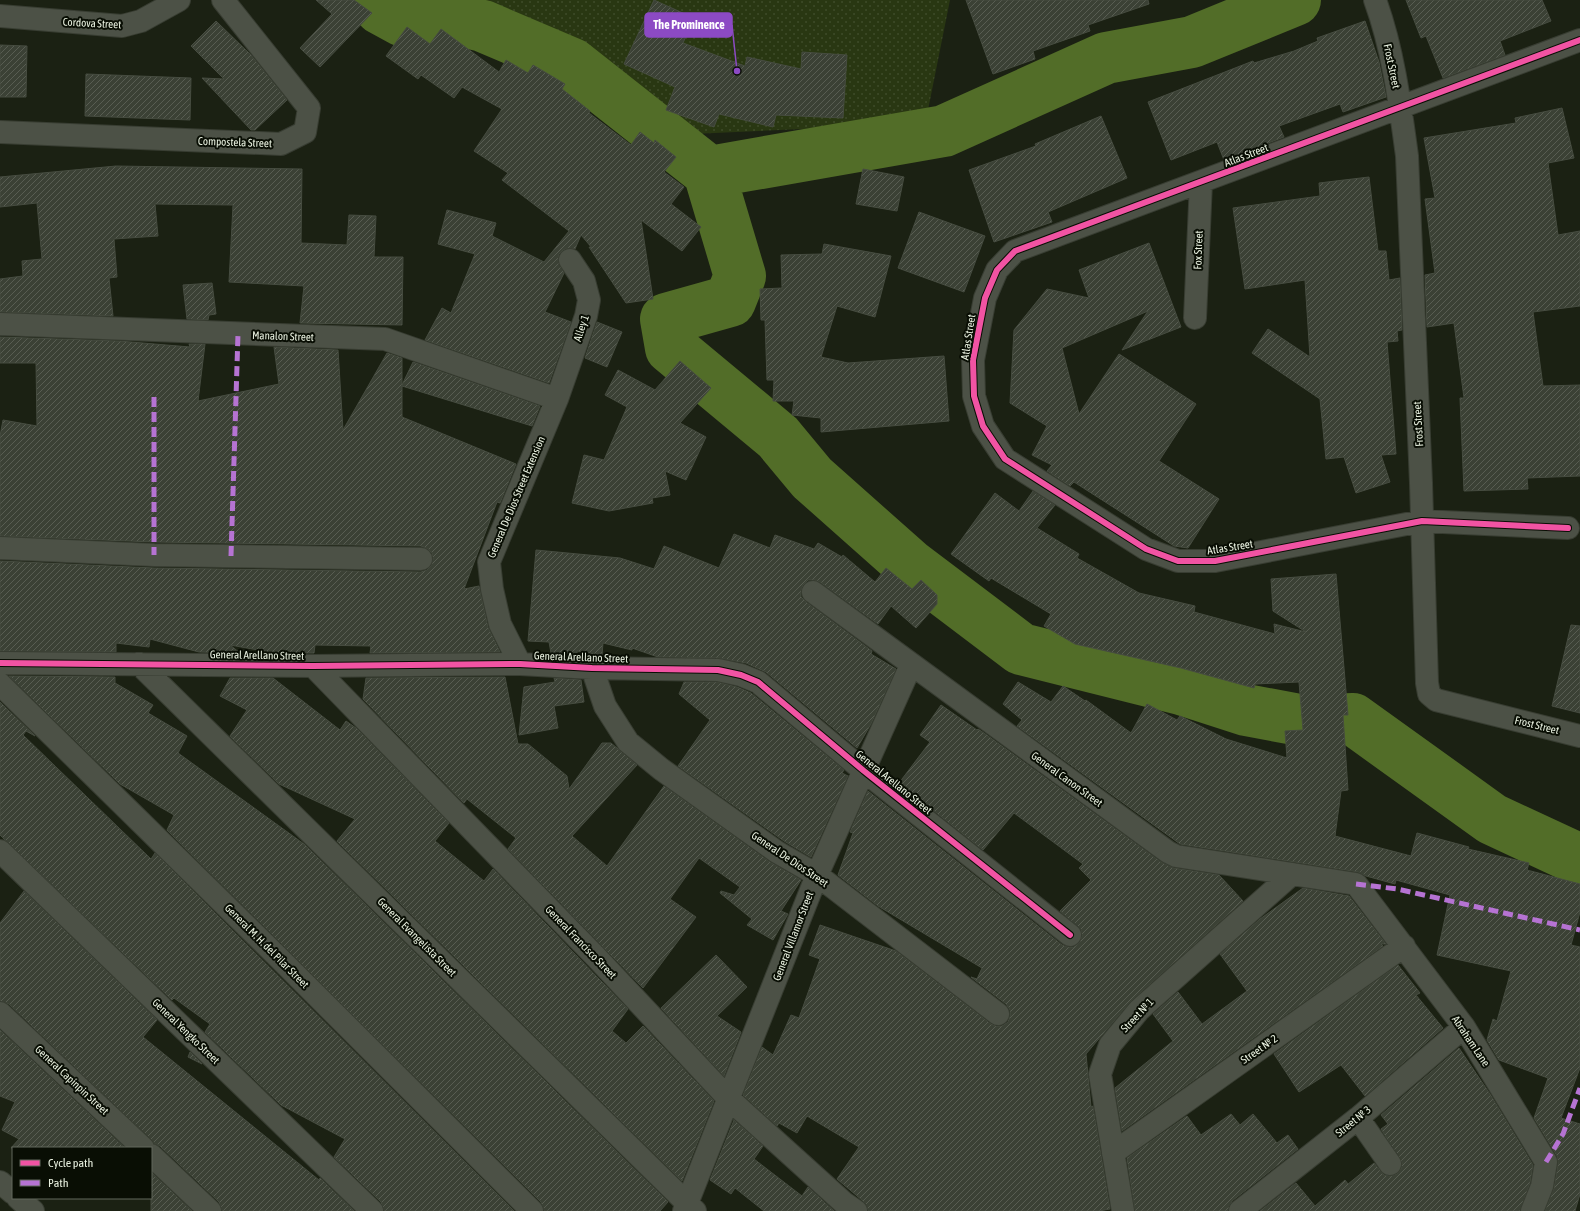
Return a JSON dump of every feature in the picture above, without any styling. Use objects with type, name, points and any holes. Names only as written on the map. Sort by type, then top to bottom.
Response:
[{"type":"street","name":"Cordova Street","points":[[0,16],[122,26],[141,20],[179,0]]},
{"type":"street","name":"Compostela Street","points":[[0,132],[281,144],[305,132],[309,108],[223,0]]},
{"type":"street","name":"Frost Street","points":[[1375,0],[1381,17],[1400,107],[1406,156],[1422,520],[1427,683],[1429,694],[1436,700],[1580,736]]},
{"type":"street","name":"Atlas Street","points":[[1568,528],[1422,520],[1215,561],[1178,561],[1146,549],[1005,459],[983,426],[974,396],[973,360],[985,298],[998,270],[1015,251],[1580,40]]},
{"type":"street","name":"Fox Street","points":[[1195,318],[1201,182]]},
{"type":"street","name":"Alley 1","points":[[557,399],[586,316],[589,300],[584,281],[570,260]]},
{"type":"street","name":"Manalon Street","points":[[0,324],[384,339],[557,399]]},
{"type":"street","name":"General De Dios Street Extension","points":[[520,664],[500,624],[492,589],[489,562],[557,399]]},
{"type":"street","points":[[0,548],[154,555],[421,559]]},
{"type":"street","name":"General Canon Street","points":[[813,592],[1168,852],[1176,856],[1356,884]]},
{"type":"street","name":"General Arellano Street","points":[[0,663],[313,666],[520,664],[592,668],[718,670],[741,675],[758,682],[864,771],[1070,934]]},
{"type":"street","name":"General Evangelista Street","points":[[139,664],[689,1208]]},
{"type":"street","name":"General Villamor Street","points":[[689,1208],[728,1098],[745,1060],[817,875],[911,665]]},
{"type":"street","name":"General Francisco Street","points":[[313,666],[597,958],[728,1098],[843,1202],[856,1211]]},
{"type":"street","name":"General De Dios Street","points":[[592,668],[605,706],[628,742],[661,769],[777,852],[817,875],[998,1014]]},
{"type":"street","name":"General M. H. del Pilar Street","points":[[0,684],[279,958],[532,1211]]},
{"type":"street","name":"General Yengko Street","points":[[0,851],[372,1211]]},
{"type":"street","name":"Street № 1","points":[[1123,1211],[1100,1074],[1110,1046],[1139,1010],[1292,874]]},
{"type":"street","name":"Abraham Lane","points":[[1356,884],[1464,1026],[1546,1162],[1542,1186],[1532,1211]]},
{"type":"street","name":"Street № 2","points":[[1113,1153],[1404,946]]},
{"type":"street","name":"General Capinpin Street","points":[[0,1013],[142,1147]]},
{"type":"street","name":"Street № 3","points":[[1240,1211],[1358,1118],[1464,1026]]},
{"type":"street","points":[[1358,1118],[1390,1164]]},
{"type":"street","points":[[152,1156],[210,1211]]},
{"type":"street","points":[[0,1182],[12,1192]]},
{"type":"street","points":[[19,1199],[33,1211]]},
{"type":"green space","points":[[420,0],[950,0],[926,120],[803,129],[671,135],[632,127]]},
{"type":"building","points":[[316,0],[354,0],[372,13],[320,67],[300,48],[332,14]]},
{"type":"building","points":[[654,0],[694,18],[683,43],[745,66],[747,57],[801,69],[802,52],[847,55],[843,118],[776,115],[773,127],[719,114],[714,127],[666,110],[675,87],[624,64]]},
{"type":"building","points":[[966,0],[1148,0],[1149,4],[1088,25],[1090,31],[1033,51],[1035,59],[993,74]]},
{"type":"building","points":[[1406,0],[1542,0],[1551,21],[1500,41],[1505,55],[1443,78],[1426,36],[1421,38]]},
{"type":"building","points":[[216,21],[251,55],[287,100],[255,130],[251,130],[202,78],[224,79],[191,46]]},
{"type":"building","points":[[1365,21],[1379,62],[1386,97],[1343,112],[1340,104],[1279,126],[1284,137],[1224,160],[1217,142],[1171,160],[1148,102],[1253,61],[1254,63],[1294,51],[1318,41],[1317,38]]},
{"type":"building","points":[[407,27],[430,44],[441,29],[499,72],[506,60],[528,73],[533,65],[565,84],[562,89],[590,111],[589,113],[631,145],[640,132],[654,143],[655,140],[676,157],[664,172],[684,187],[671,204],[701,227],[682,251],[641,220],[653,299],[626,303],[589,247],[592,248],[581,235],[575,249],[569,248],[563,250],[559,254],[558,260],[564,273],[545,312],[571,322],[549,383],[425,340],[442,308],[451,313],[475,254],[438,244],[447,210],[496,223],[492,236],[544,262],[569,231],[502,180],[508,173],[474,151],[502,109],[462,87],[454,98],[421,75],[418,79],[386,56]]},
{"type":"building","points":[[0,45],[27,46],[26,97],[0,97]]},
{"type":"building","points":[[86,74],[191,78],[190,120],[85,116]]},
{"type":"building","points":[[1562,108],[1574,158],[1548,163],[1558,235],[1580,231],[1580,306],[1533,312],[1543,386],[1580,385],[1580,476],[1527,478],[1528,489],[1464,491],[1460,398],[1464,398],[1454,323],[1427,327],[1425,275],[1435,273],[1425,199],[1435,198],[1424,138],[1516,123],[1515,118]]},
{"type":"building","points":[[1101,116],[1127,178],[1048,212],[1052,222],[994,242],[969,170],[1036,146],[1035,144]]},
{"type":"building","points":[[116,166],[302,169],[301,243],[347,245],[349,215],[376,216],[374,257],[403,257],[402,325],[300,323],[304,286],[229,282],[233,205],[155,204],[158,236],[114,239],[117,277],[109,278],[113,316],[0,312],[0,279],[23,276],[22,261],[42,259],[37,203],[0,207],[0,177]]},
{"type":"building","points":[[863,169],[904,177],[897,211],[856,204]]},
{"type":"building","points":[[1369,177],[1378,251],[1386,251],[1389,280],[1400,278],[1402,330],[1397,331],[1398,341],[1387,342],[1396,454],[1381,455],[1390,482],[1356,493],[1344,457],[1326,459],[1320,399],[1252,353],[1268,329],[1310,357],[1305,280],[1245,289],[1233,208],[1320,196],[1319,183]]},
{"type":"building","points":[[919,212],[985,236],[964,292],[898,268]]},
{"type":"building","points":[[1149,243],[1181,327],[1122,350],[1148,311],[1062,348],[1079,414],[1119,354],[1196,404],[1159,461],[1219,499],[1188,548],[1174,546],[1074,482],[1070,486],[1047,471],[1052,465],[1032,455],[1047,426],[1010,403],[1014,330],[1047,289],[1089,298],[1079,270]]},
{"type":"building","points":[[824,244],[891,256],[875,317],[837,306],[821,357],[848,363],[944,356],[949,421],[821,432],[821,418],[792,415],[794,401],[773,401],[774,380],[767,380],[765,320],[761,320],[760,289],[782,288],[781,255],[822,254]]},
{"type":"building","points":[[212,283],[216,314],[209,315],[208,320],[187,319],[183,285]]},
{"type":"building","points":[[597,322],[622,332],[607,367],[585,358]]},
{"type":"building","points":[[0,337],[119,341],[190,347],[189,344],[205,344],[198,401],[279,384],[274,347],[338,350],[343,430],[387,353],[402,358],[402,385],[413,362],[540,406],[532,426],[402,386],[402,417],[516,464],[500,503],[497,502],[464,589],[479,586],[488,627],[500,652],[370,653],[371,646],[315,645],[314,653],[275,653],[230,645],[240,653],[199,652],[150,639],[149,647],[116,643],[116,652],[0,651],[0,561],[154,568],[421,572],[427,570],[431,566],[433,559],[432,553],[428,549],[421,546],[154,542],[0,536],[0,436],[3,420],[37,426],[36,363],[0,363]]},
{"type":"building","points":[[680,361],[711,388],[680,423],[706,437],[686,480],[665,471],[670,495],[652,498],[653,503],[609,511],[572,503],[584,455],[604,460],[627,407],[605,395],[618,370],[655,390]]},
{"type":"building","points":[[1033,491],[1055,505],[1037,528],[1079,554],[1077,558],[1139,593],[1195,606],[1194,612],[1275,634],[1274,624],[1306,632],[1273,611],[1271,579],[1336,574],[1348,715],[1343,715],[1348,790],[1341,791],[1335,836],[1411,856],[1417,833],[1469,847],[1468,849],[1529,863],[1527,870],[1580,884],[1580,912],[1571,945],[1580,947],[1580,1068],[1561,1118],[1580,1124],[1580,1194],[1575,1211],[1545,1211],[1554,1188],[1558,1164],[1557,1156],[1534,1118],[1548,1078],[1499,1060],[1487,1040],[1493,1019],[1497,1021],[1511,971],[1437,955],[1450,895],[1396,880],[1395,884],[1366,876],[1358,872],[1180,844],[1017,726],[1022,720],[1003,704],[1018,682],[1051,702],[1063,686],[1085,701],[1086,700],[1131,733],[1147,704],[1177,720],[1180,716],[1226,739],[1287,758],[1285,731],[1303,730],[1299,682],[1255,684],[1254,688],[1181,668],[1075,644],[1044,626],[1051,614],[991,578],[989,581],[951,554],[995,493],[1019,511]]},
{"type":"building","points":[[734,534],[770,548],[775,535],[814,549],[818,543],[842,557],[843,555],[875,582],[886,568],[912,589],[921,580],[937,595],[937,604],[916,628],[891,606],[878,624],[820,582],[808,580],[803,585],[801,597],[806,602],[872,651],[871,654],[896,669],[871,724],[857,748],[766,672],[746,663],[718,658],[658,657],[632,648],[632,650],[603,643],[602,655],[577,651],[577,655],[551,653],[549,642],[528,641],[536,550],[620,558],[654,569],[664,546],[719,568]]},
{"type":"building","points":[[1571,625],[1580,626],[1580,713],[1552,706]]},
{"type":"building","points":[[9,676],[115,677],[115,683],[153,705],[148,713],[187,736],[178,753],[304,844],[668,1202],[660,1211],[544,1211],[541,1202],[167,830],[174,815],[120,784]]},
{"type":"building","points":[[505,677],[518,744],[528,744],[567,776],[569,789],[602,743],[611,743],[637,765],[572,836],[607,866],[664,786],[770,862],[801,880],[781,911],[788,914],[773,940],[747,925],[752,919],[720,893],[721,891],[734,895],[740,887],[699,858],[670,899],[696,917],[643,988],[508,849],[516,838],[467,799],[464,803],[363,699],[366,678]]},
{"type":"building","points":[[230,678],[273,678],[340,730],[346,721],[356,728],[449,823],[435,841],[484,881],[493,869],[628,1009],[612,1031],[626,1043],[643,1026],[714,1101],[682,1181],[337,841],[355,819],[279,784],[230,736],[247,710],[220,696]]},
{"type":"building","points":[[554,678],[581,680],[584,702],[554,706],[558,728],[519,735],[524,687],[555,682]]},
{"type":"building","points":[[684,682],[717,682],[737,687],[751,693],[844,770],[842,773],[848,776],[811,857],[784,841],[678,766],[710,720],[679,694]]},
{"type":"building","points":[[0,702],[35,736],[26,731],[23,735],[151,859],[155,853],[514,1211],[384,1211],[381,1202],[334,1157],[345,1139],[281,1105],[205,1032],[210,1024],[174,998],[172,1000],[5,840],[0,835]]},
{"type":"building","points":[[941,705],[977,730],[978,729],[984,733],[1161,862],[1174,868],[1219,875],[1243,901],[1131,1001],[1086,1054],[1091,1107],[1093,1106],[1110,1209],[1099,1211],[868,1211],[863,1201],[837,1179],[859,1147],[807,1116],[797,1133],[779,1123],[777,1126],[743,1095],[762,1047],[773,1055],[791,1015],[799,1018],[820,959],[809,955],[820,925],[896,951],[991,1024],[1002,1026],[1008,1022],[1010,1010],[1006,1004],[971,977],[977,979],[982,968],[878,906],[838,875],[853,833],[850,832],[868,791],[1062,945],[1074,947],[1080,942],[1082,936],[1081,930],[1060,911],[1091,880],[1079,868],[1083,864],[1014,813],[983,850],[899,783],[930,742],[920,735]]},
{"type":"building","points":[[1303,888],[1349,896],[1386,944],[1381,944],[1383,946],[1122,1131],[1115,1088],[1173,1041],[1153,1014],[1178,992],[1202,1024],[1247,991],[1220,954],[1260,919]]},
{"type":"building","points":[[24,891],[157,1020],[143,1037],[319,1180],[320,1178],[354,1211],[222,1211],[219,1202],[160,1146],[154,1143],[9,1004],[0,1001],[0,923]]},
{"type":"building","points":[[716,955],[747,987],[717,1016],[741,1032],[724,1076],[661,1008]]},
{"type":"building","points":[[1398,965],[1420,993],[1416,995],[1443,1028],[1365,1096],[1341,1065],[1299,1092],[1274,1054]]},
{"type":"building","points":[[0,1030],[124,1147],[11,1148],[19,1139],[2,1130],[15,1102],[0,1096]]},
{"type":"building","points":[[1459,1048],[1490,1094],[1533,1165],[1530,1183],[1520,1211],[1260,1211],[1296,1183],[1315,1206],[1345,1180],[1348,1184],[1374,1163],[1384,1175],[1391,1176],[1397,1174],[1401,1169],[1402,1163],[1381,1129],[1388,1124],[1381,1115]]},
{"type":"building","points":[[190,1052],[202,1064],[188,1057]]},
{"type":"building","points":[[1231,1114],[1240,1125],[1253,1114],[1277,1143],[1288,1135],[1298,1149],[1232,1201],[1228,1211],[1135,1211],[1127,1158],[1187,1116],[1201,1135]]},
{"type":"building","points":[[734,1120],[763,1146],[754,1159],[802,1196],[808,1187],[834,1211],[764,1211],[735,1188],[731,1194],[710,1180]]},
{"type":"building","points":[[152,1173],[192,1211],[151,1211]]},
{"type":"waterway","points":[[372,0],[381,9],[403,21],[440,16],[483,26],[572,64],[709,172],[740,276],[730,301],[666,319],[671,348],[778,437],[812,478],[910,565],[1021,649],[1181,689],[1246,710],[1305,721],[1353,719],[1492,819],[1580,860]]},
{"type":"waterway","points":[[709,172],[944,131],[1106,58],[1192,42],[1295,0]]},
{"type":"marked path","points":[[231,556],[238,334]]},
{"type":"marked path","points":[[154,397],[154,555]]},
{"type":"marked path","points":[[1356,884],[1397,889],[1580,930]]},
{"type":"marked path","points":[[1546,1162],[1563,1134],[1580,1088]]},
{"type":"cycle path","points":[[1568,528],[1422,521],[1215,561],[1178,561],[1146,549],[1005,459],[983,426],[974,396],[973,360],[985,298],[997,270],[1015,251],[1580,40]]},
{"type":"cycle path","points":[[0,663],[313,666],[520,664],[592,668],[718,670],[741,675],[758,682],[864,771],[1070,935]]},
{"type":"place","name":"The Prominence","points":[[737,71]]}]
